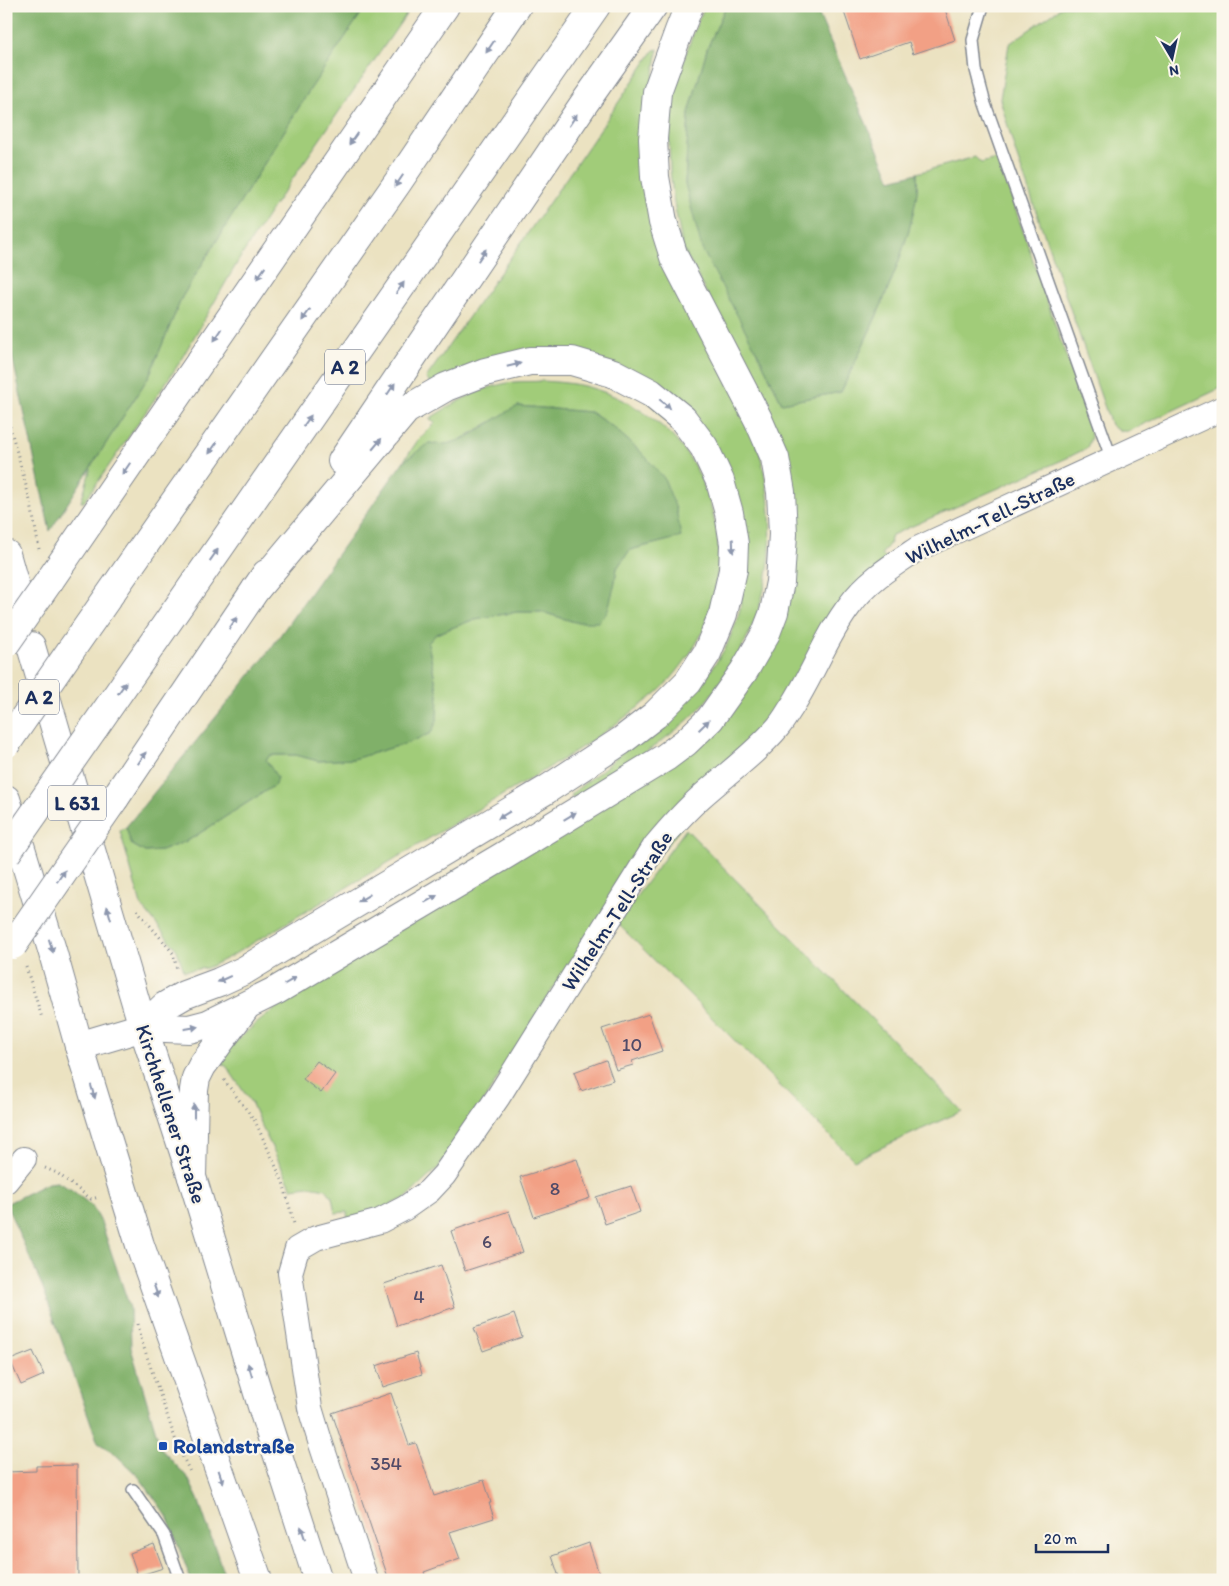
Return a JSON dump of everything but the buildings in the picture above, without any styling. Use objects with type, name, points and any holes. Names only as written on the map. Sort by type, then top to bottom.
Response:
[{"type":"main road","points":[[381,99],[391,56],[425,6]]},
{"type":"main road","points":[[18,645],[50,580],[445,6]]},
{"type":"main road","name":"A 2","points":[[6,744],[398,182],[517,6]]},
{"type":"main road","name":"A 2","points":[[6,854],[596,6]]},
{"type":"main road","points":[[10,950],[115,798],[583,105],[653,6]]},
{"type":"main road","points":[[78,1046],[143,1027],[172,1030],[189,1029],[208,1024],[277,990],[500,858],[672,752],[686,742],[710,719],[744,672],[766,633],[774,612],[780,582],[783,534],[781,492],[774,458],[758,419],[674,257],[663,222],[655,177],[653,139],[657,92],[689,6]]},
{"type":"main road","points":[[143,1027],[165,1006],[184,995],[219,982],[268,956],[546,790],[656,716],[688,682],[707,653],[724,614],[733,570],[734,544],[730,513],[720,481],[704,447],[682,419],[651,393],[614,373],[572,361],[530,361],[485,372],[446,387],[406,410],[256,589]]},
{"type":"main road","points":[[6,554],[14,611]]},
{"type":"main road","name":"Kirchhellener Straße","points":[[18,645],[192,1177],[265,1416],[318,1580]]},
{"type":"main road","points":[[6,798],[54,957],[78,1046],[140,1245],[258,1580]]},
{"type":"main road","points":[[192,1177],[194,1090],[196,1078],[202,1066],[248,1004]]},
{"type":"street","name":"Wilhelm-Tell-Straße","points":[[297,1249],[316,1238],[389,1217],[429,1192],[444,1175],[498,1097],[655,846],[702,796],[752,754],[780,725],[850,604],[866,588],[890,567],[917,550],[1223,408]]},
{"type":"street","points":[[6,1181],[24,1159]]},
{"type":"street","points":[[297,1249],[290,1273],[310,1408],[366,1580]]},
{"type":"lane","points":[[983,6],[973,40],[976,70],[986,104],[1112,460]]},
{"type":"lane","points":[[133,1490],[164,1535],[180,1580]]},
{"type":"path","points":[[6,412],[31,504],[40,553]]},
{"type":"path","points":[[135,902],[138,912],[173,953],[184,995]]},
{"type":"path","name":"Kirchhellener Straße","points":[[202,1066],[217,1071],[255,1121],[283,1182],[293,1219],[297,1249]]},
{"type":"path","points":[[24,1159],[57,1173],[91,1199],[99,1197]]},
{"type":"green space","points":[[6,6],[366,6],[309,91],[182,297],[149,376],[50,531],[6,328]]},
{"type":"green space","points":[[366,6],[412,6],[273,207],[240,258],[176,368],[84,502],[81,502],[91,467],[149,376],[182,297],[309,91]]},
{"type":"green space","points":[[706,6],[726,6],[707,49],[689,113],[685,184],[759,356],[782,403],[841,392],[896,269],[916,200],[917,173],[975,157],[981,163],[996,159],[1011,196],[1089,423],[1091,437],[1087,448],[1067,458],[892,535],[890,543],[881,555],[887,558],[759,732],[571,963],[543,1003],[481,1106],[439,1167],[406,1198],[348,1222],[347,1212],[335,1213],[332,1197],[326,1189],[309,1186],[292,1188],[252,1104],[227,1067],[218,1060],[249,1030],[306,987],[687,754],[794,568],[798,529],[796,506],[789,470],[777,431],[762,396],[683,248],[674,203],[670,171],[669,134],[675,94],[686,53],[699,18]]},
{"type":"green space","points":[[726,6],[815,6],[891,180],[917,173],[916,200],[896,269],[841,392],[782,403],[702,249],[685,184],[689,113],[707,49]]},
{"type":"green space","points":[[1063,6],[1223,6],[1223,387],[1129,431],[1119,430],[1111,425],[1016,154],[1000,99],[1009,44]]},
{"type":"green space","points":[[658,49],[643,142],[760,454],[770,512],[768,567],[763,594],[754,621],[742,647],[723,678],[705,702],[689,719],[662,741],[572,798],[571,794],[603,769],[704,681],[726,647],[740,609],[746,569],[737,493],[610,363],[430,383],[426,378],[654,50]]},
{"type":"green space","points":[[542,381],[582,386],[623,400],[640,410],[669,433],[692,462],[708,496],[713,513],[718,546],[718,563],[713,597],[704,629],[697,643],[681,667],[662,688],[586,745],[231,956],[207,968],[184,971],[177,950],[141,905],[120,831],[126,827],[131,844],[145,852],[161,851],[189,840],[275,785],[266,760],[270,755],[296,755],[318,761],[353,759],[408,743],[431,733],[438,695],[428,643],[436,634],[475,619],[517,612],[542,612],[575,622],[614,587],[617,568],[630,550],[681,537],[643,454],[613,427],[590,412],[518,406],[458,441],[443,445],[429,443],[403,462],[418,440],[435,423],[429,419],[449,407],[491,387],[514,382]]},
{"type":"green space","points":[[518,406],[590,412],[613,427],[643,454],[664,478],[676,509],[681,537],[630,550],[617,568],[607,613],[598,622],[575,622],[542,612],[517,612],[475,619],[436,634],[428,643],[438,695],[437,721],[431,733],[408,743],[353,759],[318,761],[296,755],[270,755],[266,760],[277,777],[275,785],[189,840],[161,851],[145,852],[131,844],[126,827],[264,658],[403,462],[429,443],[442,444],[463,439]]},
{"type":"green space","points":[[686,829],[962,1111],[854,1160],[618,924]]},
{"type":"green space","points":[[57,1182],[72,1190],[93,1207],[101,1222],[130,1308],[131,1348],[161,1449],[188,1478],[198,1499],[226,1580],[191,1580],[167,1516],[139,1477],[113,1452],[98,1443],[43,1288],[6,1204],[48,1183]]},
{"type":"place","name":"Rolandstraße","points":[[163,1446]]}]
